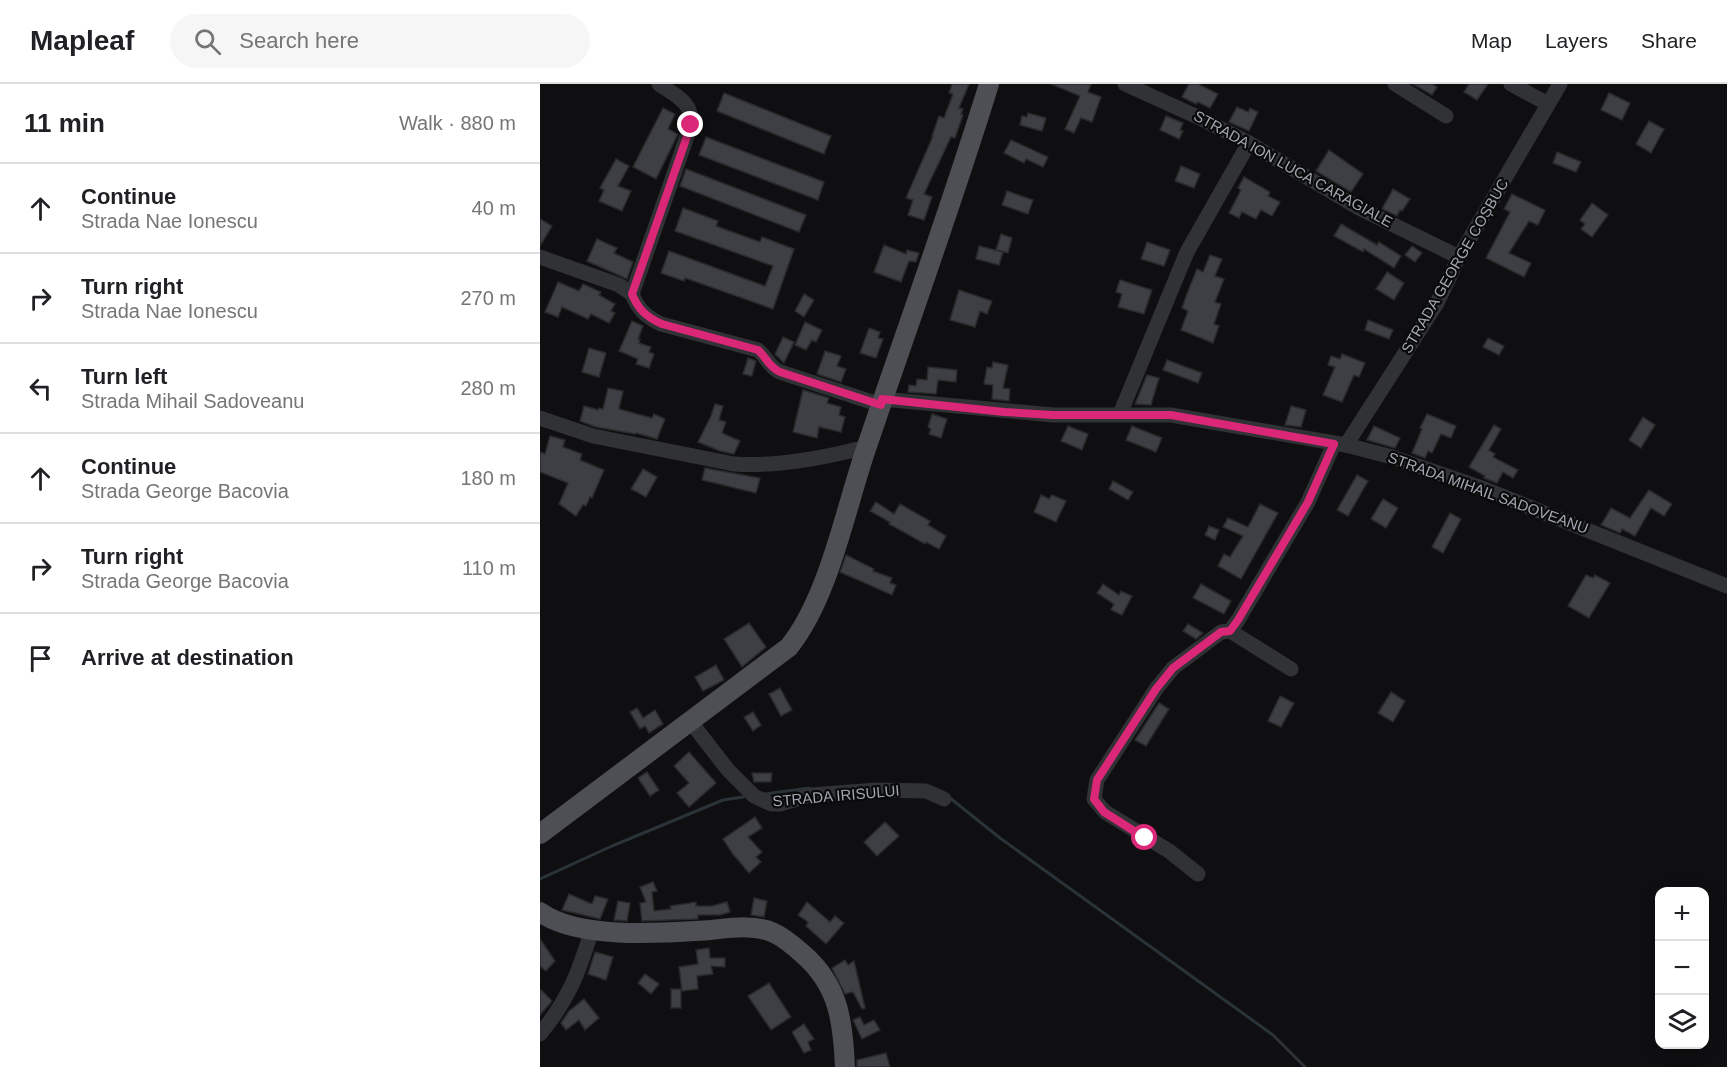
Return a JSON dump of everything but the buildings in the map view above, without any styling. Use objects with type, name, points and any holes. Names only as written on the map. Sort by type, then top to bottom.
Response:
[{"type":"main road","points":[[540,834],[789,647],[800,633],[813,607],[835,548],[866,447],[989,84]]},
{"type":"main road","points":[[540,912],[558,923],[576,928],[655,934],[736,928],[773,932],[811,961],[826,980],[844,1028],[845,1067]]},
{"type":"street","points":[[540,257],[619,285],[632,294],[691,125],[692,114],[688,105],[659,84]]},
{"type":"street","points":[[1395,84],[1446,116]]},
{"type":"street","points":[[1511,84],[1548,104]]},
{"type":"street","name":"STRADA GEORGE COȘBUC","points":[[1230,631],[1308,502],[1340,444],[1437,303],[1459,257],[1560,84]]},
{"type":"street","name":"STRADA ION LUCA CARAGIALE","points":[[1134,86],[1249,143],[1359,208],[1459,257]]},
{"type":"street","points":[[1120,414],[1187,252],[1249,143]]},
{"type":"street","name":"STRADA MIHAIL SADOVEANU","points":[[632,294],[640,309],[651,319],[662,324],[758,350],[769,364],[780,372],[882,402],[1053,415],[1177,416],[1340,444],[1392,457],[1482,488],[1727,586]]},
{"type":"street","points":[[540,418],[592,436],[734,464],[780,463],[836,455],[866,447]]},
{"type":"street","points":[[1198,874],[1169,851],[1104,812],[1094,799],[1097,780],[1156,689],[1173,668],[1221,632],[1230,631],[1291,669]]},
{"type":"street","name":"STRADA IRISULUI","points":[[690,721],[728,770],[754,796],[771,804],[780,804],[811,795],[878,790],[926,791],[944,799]]},
{"type":"street","points":[[540,1034],[571,989],[592,929]]},
{"type":"waterway","points":[[765,794],[809,788]]},
{"type":"waterway","points":[[540,879],[723,800],[743,797]]},
{"type":"waterway","points":[[950,798],[1000,838],[1273,1035],[1305,1067]]},
{"type":"route","points":[[691,125],[632,294],[640,309],[651,319],[758,350],[774,369],[780,372],[881,405],[882,399],[1053,415],[1171,415],[1334,444],[1308,502],[1238,620],[1230,631],[1221,632],[1173,668],[1156,689],[1097,780],[1094,799],[1104,812],[1145,838]]}]
